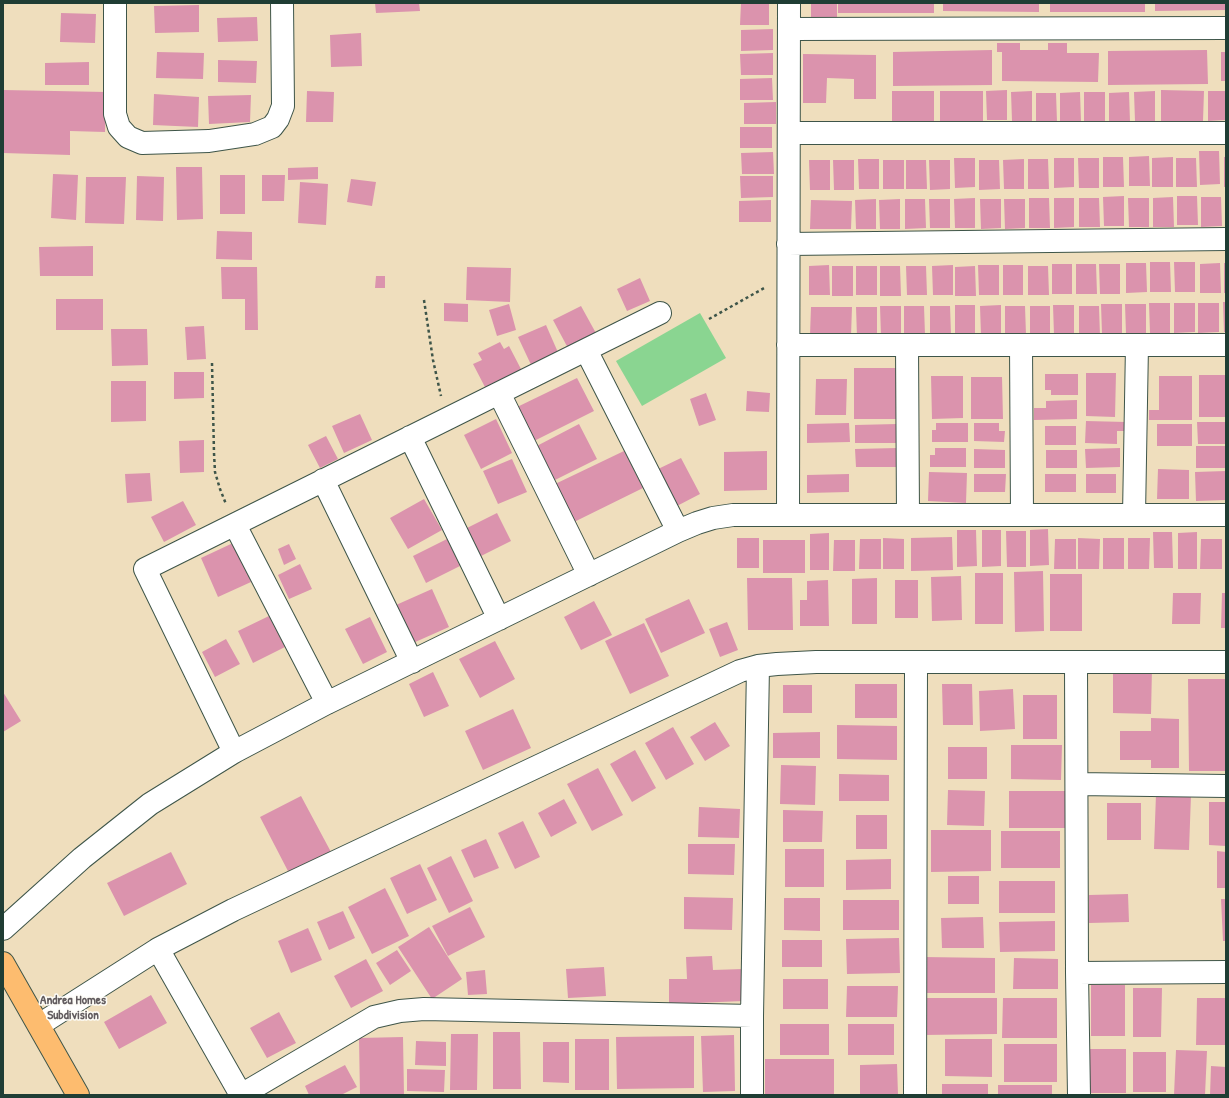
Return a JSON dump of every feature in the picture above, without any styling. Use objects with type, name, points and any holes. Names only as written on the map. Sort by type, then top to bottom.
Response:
[{"type":"main road","points":[[3,963],[78,1095]]},
{"type":"street","points":[[115,3],[115,114],[119,127],[128,137],[142,143],[209,141],[255,134],[272,128],[278,119],[282,106],[282,3]]},
{"type":"street","points":[[788,514],[789,3]]},
{"type":"street","points":[[789,29],[1226,28]]},
{"type":"street","points":[[789,133],[1226,134]]},
{"type":"street","points":[[788,244],[1226,239]]},
{"type":"street","points":[[234,752],[145,569],[660,313]]},
{"type":"street","points":[[788,345],[1226,345]]},
{"type":"street","points":[[907,345],[908,514]]},
{"type":"street","points":[[1021,345],[1022,515]]},
{"type":"street","points":[[1134,515],[1137,345]]},
{"type":"street","points":[[586,350],[678,531]]},
{"type":"street","points":[[499,393],[589,574]]},
{"type":"street","points":[[410,437],[499,619]]},
{"type":"street","points":[[323,480],[412,662]]},
{"type":"street","points":[[3,929],[82,858],[144,809],[234,752],[327,703],[589,574],[678,531],[713,518],[726,516],[788,514],[1226,515]]},
{"type":"street","points":[[235,525],[327,703]]},
{"type":"street","points":[[39,1026],[158,949],[241,907],[740,671],[758,666],[816,662],[1226,662]]},
{"type":"street","points":[[1076,662],[1079,1095]]},
{"type":"street","points":[[915,1095],[916,663]]},
{"type":"street","points":[[752,1095],[758,666]]},
{"type":"street","points":[[1077,784],[1226,786]]},
{"type":"street","points":[[158,949],[241,1095],[374,1017],[400,1011],[424,1009],[752,1016]]},
{"type":"street","points":[[1077,973],[1226,972]]},
{"type":"path","points":[[709,319],[788,275]]},
{"type":"path","points":[[424,300],[437,381],[448,418]]},
{"type":"path","points":[[212,363],[215,472],[220,489],[235,525]]},
{"type":"green space","points":[[700,313],[726,358],[642,406],[616,361]]},
{"type":"building","points":[[375,3],[419,3],[420,11],[376,13]]},
{"type":"building","points":[[741,3],[769,3],[769,25],[740,25]]},
{"type":"building","points":[[811,3],[837,3],[837,18],[811,18]]},
{"type":"building","points":[[838,3],[934,3],[934,13],[838,13]]},
{"type":"building","points":[[943,3],[1039,3],[1039,12],[943,11]]},
{"type":"building","points":[[1050,3],[1145,3],[1145,12],[1050,12]]},
{"type":"building","points":[[1155,3],[1226,3],[1226,10],[1155,11]]},
{"type":"building","points":[[199,5],[199,32],[155,33],[154,6]]},
{"type":"building","points":[[61,13],[96,14],[95,43],[60,42]]},
{"type":"building","points":[[257,17],[258,41],[218,42],[217,18]]},
{"type":"building","points":[[773,29],[773,50],[741,51],[741,30]]},
{"type":"building","points":[[361,33],[362,66],[331,67],[330,35]]},
{"type":"building","points":[[997,43],[1020,43],[1020,50],[1048,50],[1048,43],[1067,43],[1067,53],[1099,53],[1098,82],[1002,81],[1002,52],[997,52]]},
{"type":"building","points":[[992,50],[992,85],[893,86],[893,52]]},
{"type":"building","points":[[1207,50],[1208,84],[1108,85],[1108,51]]},
{"type":"building","points":[[157,52],[204,53],[203,79],[156,78]]},
{"type":"building","points":[[1221,52],[1226,52],[1226,81],[1221,81]]},
{"type":"building","points":[[773,53],[773,75],[741,75],[740,54]]},
{"type":"building","points":[[803,54],[876,55],[876,99],[854,99],[854,79],[827,78],[826,103],[803,103]]},
{"type":"building","points":[[218,60],[257,61],[256,83],[218,82]]},
{"type":"building","points":[[89,62],[89,85],[45,85],[45,63]]},
{"type":"building","points":[[772,78],[773,100],[740,100],[740,79]]},
{"type":"building","points":[[3,90],[106,92],[105,132],[70,131],[70,155],[3,153]]},
{"type":"building","points":[[1007,90],[1007,120],[987,120],[986,91]]},
{"type":"building","points":[[1161,90],[1204,91],[1203,121],[1161,121]]},
{"type":"building","points":[[307,91],[334,92],[333,122],[306,122]]},
{"type":"building","points":[[892,91],[934,91],[934,122],[892,122]]},
{"type":"building","points":[[940,91],[983,91],[983,121],[940,121]]},
{"type":"building","points":[[1032,91],[1032,121],[1012,121],[1011,92]]},
{"type":"building","points":[[1155,91],[1155,121],[1135,121],[1134,92]]},
{"type":"building","points":[[1208,91],[1226,91],[1226,120],[1208,121]]},
{"type":"building","points":[[1080,92],[1081,122],[1060,122],[1060,93]]},
{"type":"building","points":[[1084,92],[1105,92],[1105,121],[1084,122]]},
{"type":"building","points":[[1129,92],[1130,122],[1109,122],[1109,93]]},
{"type":"building","points":[[1036,93],[1056,93],[1057,122],[1036,122]]},
{"type":"building","points":[[154,94],[199,97],[198,127],[153,125]]},
{"type":"building","points":[[251,95],[250,122],[209,124],[208,96]]},
{"type":"building","points":[[776,102],[776,124],[744,124],[744,103]]},
{"type":"building","points":[[740,127],[772,127],[772,148],[740,148]]},
{"type":"building","points":[[1199,151],[1219,151],[1220,184],[1200,185]]},
{"type":"building","points":[[773,152],[774,174],[742,174],[741,153]]},
{"type":"building","points":[[1149,156],[1150,186],[1129,186],[1129,157]]},
{"type":"building","points":[[1103,157],[1123,157],[1124,187],[1103,187]]},
{"type":"building","points":[[1173,157],[1173,187],[1152,187],[1152,158]]},
{"type":"building","points":[[1224,157],[1226,157],[1226,187],[1224,187]]},
{"type":"building","points":[[954,158],[975,158],[975,187],[955,188]]},
{"type":"building","points":[[1054,158],[1074,158],[1074,187],[1054,188]]},
{"type":"building","points":[[1078,158],[1099,158],[1099,188],[1079,188]]},
{"type":"building","points":[[1176,158],[1196,158],[1197,187],[1176,187]]},
{"type":"building","points":[[858,159],[879,159],[879,189],[859,189]]},
{"type":"building","points":[[1024,159],[1024,189],[1004,189],[1003,160]]},
{"type":"building","points":[[1028,159],[1048,159],[1049,189],[1028,189]]},
{"type":"building","points":[[809,160],[830,160],[830,190],[810,190]]},
{"type":"building","points":[[833,160],[854,160],[854,190],[834,190]]},
{"type":"building","points":[[883,160],[904,160],[904,189],[883,189]]},
{"type":"building","points":[[906,160],[926,160],[927,189],[906,189]]},
{"type":"building","points":[[929,160],[950,160],[950,189],[930,190]]},
{"type":"building","points":[[979,160],[999,160],[1000,189],[979,190]]},
{"type":"building","points":[[176,167],[202,167],[203,219],[177,220]]},
{"type":"building","points":[[318,167],[318,179],[288,180],[288,168]]},
{"type":"building","points":[[53,174],[78,175],[76,220],[51,218]]},
{"type":"building","points":[[220,175],[245,175],[245,214],[220,214]]},
{"type":"building","points":[[262,175],[285,175],[284,201],[262,201]]},
{"type":"building","points":[[137,176],[164,177],[163,221],[136,220]]},
{"type":"building","points":[[740,176],[773,176],[773,197],[741,198]]},
{"type":"building","points":[[86,177],[126,177],[124,224],[85,223]]},
{"type":"building","points":[[351,179],[376,182],[372,206],[347,202]]},
{"type":"building","points":[[300,182],[328,184],[326,225],[298,223]]},
{"type":"building","points":[[1124,196],[1124,226],[1104,226],[1103,197]]},
{"type":"building","points":[[1177,196],[1197,196],[1198,225],[1177,225]]},
{"type":"building","points":[[1173,197],[1174,227],[1153,227],[1153,198]]},
{"type":"building","points":[[1201,197],[1221,197],[1222,226],[1201,227]]},
{"type":"building","points":[[975,198],[975,228],[955,228],[954,199]]},
{"type":"building","points":[[1029,198],[1049,198],[1050,228],[1029,228]]},
{"type":"building","points":[[1054,198],[1074,198],[1074,227],[1054,228]]},
{"type":"building","points":[[1079,198],[1099,198],[1100,227],[1079,227]]},
{"type":"building","points":[[1128,198],[1149,198],[1149,227],[1129,227]]},
{"type":"building","points":[[876,199],[876,229],[856,229],[855,200]]},
{"type":"building","points":[[900,199],[900,229],[880,229],[879,200]]},
{"type":"building","points":[[905,199],[925,199],[926,228],[905,229]]},
{"type":"building","points":[[929,199],[950,199],[950,228],[930,228]]},
{"type":"building","points":[[980,199],[1001,199],[1001,228],[981,229]]},
{"type":"building","points":[[1004,199],[1025,199],[1025,228],[1005,229]]},
{"type":"building","points":[[771,200],[771,222],[739,222],[739,201]]},
{"type":"building","points":[[811,200],[852,201],[851,229],[810,229]]},
{"type":"building","points":[[217,231],[252,232],[252,260],[216,259]]},
{"type":"building","points":[[93,246],[93,276],[40,276],[39,247]]},
{"type":"building","points":[[1150,262],[1170,262],[1171,292],[1150,292]]},
{"type":"building","points":[[1174,262],[1195,262],[1195,292],[1175,292]]},
{"type":"building","points":[[1126,263],[1146,263],[1147,292],[1126,293]]},
{"type":"building","points":[[1220,263],[1221,293],[1200,293],[1200,264]]},
{"type":"building","points":[[1224,263],[1226,263],[1226,293],[1224,293]]},
{"type":"building","points":[[1052,264],[1072,264],[1072,294],[1052,294]]},
{"type":"building","points":[[1076,264],[1096,264],[1097,294],[1076,294]]},
{"type":"building","points":[[1099,264],[1120,264],[1120,294],[1100,294]]},
{"type":"building","points":[[829,265],[830,295],[809,295],[809,266]]},
{"type":"building","points":[[953,265],[953,295],[933,295],[932,266]]},
{"type":"building","points":[[978,265],[999,265],[999,295],[979,295]]},
{"type":"building","points":[[1003,265],[1023,265],[1023,295],[1003,295]]},
{"type":"building","points":[[832,266],[853,266],[853,296],[832,296]]},
{"type":"building","points":[[856,266],[877,266],[877,295],[856,295]]},
{"type":"building","points":[[880,266],[900,266],[901,296],[880,296]]},
{"type":"building","points":[[906,266],[926,266],[927,295],[907,295]]},
{"type":"building","points":[[975,266],[976,296],[955,296],[955,267]]},
{"type":"building","points":[[1028,266],[1048,266],[1049,295],[1028,295]]},
{"type":"building","points":[[221,267],[257,267],[258,330],[245,330],[245,299],[222,299]]},
{"type":"building","points":[[467,267],[511,268],[510,302],[466,300]]},
{"type":"building","points":[[376,276],[385,276],[385,288],[375,288]]},
{"type":"building","points":[[640,278],[650,301],[627,311],[617,289]]},
{"type":"building","points":[[56,299],[103,299],[103,330],[56,330]]},
{"type":"building","points":[[1223,302],[1226,302],[1226,332],[1224,332]]},
{"type":"building","points":[[444,303],[468,304],[468,322],[444,321]]},
{"type":"building","points":[[1149,303],[1170,303],[1170,333],[1150,333]]},
{"type":"building","points":[[1174,303],[1195,303],[1195,332],[1174,333]]},
{"type":"building","points":[[1198,303],[1219,303],[1219,332],[1198,333]]},
{"type":"building","points":[[509,304],[516,330],[497,336],[489,310]]},
{"type":"building","points":[[1101,304],[1122,304],[1122,333],[1102,334]]},
{"type":"building","points":[[1125,304],[1146,304],[1146,333],[1126,334]]},
{"type":"building","points":[[955,305],[975,305],[975,334],[955,335]]},
{"type":"building","points":[[1001,305],[1001,335],[981,335],[980,306]]},
{"type":"building","points":[[1053,305],[1074,305],[1074,334],[1054,335]]},
{"type":"building","points":[[581,306],[597,335],[569,350],[553,320]]},
{"type":"building","points":[[880,306],[901,306],[901,335],[881,336]]},
{"type":"building","points":[[904,306],[924,306],[925,335],[904,335]]},
{"type":"building","points":[[930,306],[950,306],[951,335],[930,336]]},
{"type":"building","points":[[1005,306],[1025,306],[1026,335],[1005,335]]},
{"type":"building","points":[[1030,306],[1050,306],[1050,335],[1030,336]]},
{"type":"building","points":[[1079,306],[1099,306],[1100,336],[1079,336]]},
{"type":"building","points":[[811,307],[852,307],[851,336],[810,335]]},
{"type":"building","points":[[856,307],[877,307],[877,337],[857,337]]},
{"type":"building","points":[[546,325],[560,357],[533,369],[518,337]]},
{"type":"building","points":[[204,326],[206,359],[187,360],[185,327]]},
{"type":"building","points":[[111,329],[147,329],[148,365],[112,366]]},
{"type":"building","points":[[500,342],[504,349],[509,346],[522,371],[486,389],[473,364],[482,360],[478,353]]},
{"type":"building","points":[[854,368],[897,368],[897,419],[854,419]]},
{"type":"building","points":[[174,372],[204,372],[204,398],[174,399]]},
{"type":"building","points":[[1086,373],[1116,373],[1115,417],[1086,416]]},
{"type":"building","points":[[1045,374],[1078,374],[1078,395],[1051,395],[1051,390],[1045,390]]},
{"type":"building","points":[[1199,375],[1226,375],[1226,417],[1199,417]]},
{"type":"building","points":[[931,376],[963,376],[963,418],[932,419]]},
{"type":"building","points":[[1159,376],[1192,376],[1192,420],[1149,420],[1149,410],[1159,410]]},
{"type":"building","points":[[971,377],[1002,377],[1003,419],[971,419]]},
{"type":"building","points":[[577,378],[594,411],[530,443],[513,409]]},
{"type":"building","points":[[816,379],[847,379],[846,415],[815,415]]},
{"type":"building","points":[[111,381],[146,381],[146,421],[111,422]]},
{"type":"building","points":[[747,391],[770,393],[769,412],[746,411]]},
{"type":"building","points":[[706,393],[716,420],[699,426],[690,399]]},
{"type":"building","points":[[1077,400],[1077,419],[1034,420],[1034,408],[1046,408],[1046,401]]},
{"type":"building","points":[[360,414],[372,440],[344,453],[332,426]]},
{"type":"building","points":[[496,419],[512,453],[481,469],[464,435]]},
{"type":"building","points":[[1086,421],[1126,422],[1126,431],[1117,431],[1117,444],[1085,443]]},
{"type":"building","points":[[1197,422],[1226,422],[1226,444],[1198,444]]},
{"type":"building","points":[[849,423],[850,442],[807,443],[807,424]]},
{"type":"building","points":[[936,423],[968,423],[968,442],[932,442],[932,430],[936,430]]},
{"type":"building","points":[[974,423],[999,423],[999,431],[1005,431],[1004,442],[974,441]]},
{"type":"building","points":[[579,424],[597,459],[549,483],[531,449]]},
{"type":"building","points":[[897,424],[898,443],[855,443],[855,425]]},
{"type":"building","points":[[1157,424],[1192,424],[1192,446],[1157,446]]},
{"type":"building","points":[[1045,426],[1076,426],[1076,445],[1045,445]]},
{"type":"building","points":[[326,436],[338,459],[320,468],[308,445]]},
{"type":"building","points":[[204,440],[204,472],[180,473],[179,441]]},
{"type":"building","points":[[1196,446],[1226,446],[1226,468],[1196,468]]},
{"type":"building","points":[[897,448],[898,467],[856,467],[855,449]]},
{"type":"building","points":[[935,448],[966,448],[966,467],[930,467],[930,455],[935,455]]},
{"type":"building","points":[[1120,448],[1120,467],[1086,468],[1085,449]]},
{"type":"building","points":[[974,449],[1005,450],[1005,468],[974,468]]},
{"type":"building","points":[[1046,450],[1077,450],[1077,468],[1046,468]]},
{"type":"building","points":[[624,451],[643,488],[572,523],[553,485]]},
{"type":"building","points":[[767,451],[767,490],[724,491],[724,452]]},
{"type":"building","points":[[681,458],[700,494],[675,507],[656,470]]},
{"type":"building","points":[[512,459],[527,492],[498,504],[483,471]]},
{"type":"building","points":[[1158,469],[1189,470],[1189,499],[1157,499]]},
{"type":"building","points":[[1226,471],[1226,500],[1196,501],[1195,472]]},
{"type":"building","points":[[929,472],[967,473],[966,503],[928,501]]},
{"type":"building","points":[[150,473],[152,501],[127,503],[125,474]]},
{"type":"building","points":[[849,474],[849,492],[807,493],[807,475]]},
{"type":"building","points":[[974,474],[1006,474],[1005,492],[974,492]]},
{"type":"building","points":[[1045,474],[1076,474],[1076,492],[1045,492]]},
{"type":"building","points":[[1086,474],[1116,474],[1116,493],[1086,493]]},
{"type":"building","points":[[424,499],[442,530],[408,549],[390,518]]},
{"type":"building","points":[[183,501],[196,525],[164,542],[151,517]]},
{"type":"building","points":[[497,513],[511,541],[479,557],[465,529]]},
{"type":"building","points":[[1048,529],[1049,565],[1030,566],[1030,530]]},
{"type":"building","points":[[957,530],[976,530],[977,566],[957,567]]},
{"type":"building","points":[[982,530],[1001,530],[1001,566],[982,567]]},
{"type":"building","points":[[1006,531],[1026,531],[1026,567],[1007,567]]},
{"type":"building","points":[[1153,532],[1172,532],[1173,568],[1154,568]]},
{"type":"building","points":[[1197,532],[1197,569],[1178,569],[1178,533]]},
{"type":"building","points":[[829,533],[829,570],[810,570],[810,534]]},
{"type":"building","points":[[952,537],[953,570],[911,571],[911,538]]},
{"type":"building","points":[[737,538],[759,538],[759,568],[737,568]]},
{"type":"building","points":[[883,538],[904,539],[904,569],[883,569]]},
{"type":"building","points":[[1078,538],[1100,539],[1099,569],[1078,569]]},
{"type":"building","points":[[1103,538],[1124,538],[1124,569],[1103,569]]},
{"type":"building","points":[[1128,538],[1150,538],[1149,569],[1128,569]]},
{"type":"building","points":[[447,539],[460,566],[426,583],[413,556]]},
{"type":"building","points":[[860,539],[881,539],[881,569],[859,569]]},
{"type":"building","points":[[1055,539],[1076,539],[1076,569],[1054,569]]},
{"type":"building","points":[[1201,539],[1222,539],[1222,569],[1200,569]]},
{"type":"building","points":[[763,540],[805,540],[805,573],[763,573]]},
{"type":"building","points":[[834,540],[855,540],[855,571],[833,571]]},
{"type":"building","points":[[233,543],[251,582],[218,597],[201,558]]},
{"type":"building","points":[[289,544],[296,559],[284,565],[278,549]]},
{"type":"building","points":[[300,564],[312,589],[289,599],[278,575]]},
{"type":"building","points":[[1043,571],[1044,631],[1015,632],[1014,572]]},
{"type":"building","points":[[975,573],[1003,573],[1003,624],[975,624]]},
{"type":"building","points":[[1050,574],[1082,574],[1082,631],[1050,631]]},
{"type":"building","points":[[961,576],[962,620],[932,621],[931,577]]},
{"type":"building","points":[[747,578],[792,578],[793,630],[748,630]]},
{"type":"building","points":[[877,578],[877,624],[852,624],[852,579]]},
{"type":"building","points":[[828,580],[829,626],[800,626],[800,600],[807,600],[807,581]]},
{"type":"building","points":[[895,580],[918,580],[918,618],[895,618]]},
{"type":"building","points":[[432,589],[449,627],[413,643],[396,605]]},
{"type":"building","points":[[1173,593],[1201,593],[1200,624],[1172,624]]},
{"type":"building","points":[[1222,593],[1226,593],[1226,628],[1221,628]]},
{"type":"building","points":[[689,599],[705,633],[661,653],[645,619]]},
{"type":"building","points":[[594,601],[612,635],[581,650],[564,617]]},
{"type":"building","points":[[269,616],[285,647],[253,663],[238,631]]},
{"type":"building","points":[[370,617],[387,652],[363,664],[345,629]]},
{"type":"building","points":[[727,622],[738,650],[720,657],[709,629]]},
{"type":"building","points":[[644,623],[669,676],[630,694],[605,641]]},
{"type":"building","points":[[226,639],[240,664],[215,677],[202,652]]},
{"type":"building","points":[[495,641],[515,679],[480,698],[459,659]]},
{"type":"building","points":[[1113,667],[1152,668],[1151,714],[1113,713]]},
{"type":"building","points":[[433,672],[449,706],[424,717],[409,684]]},
{"type":"building","points":[[1188,679],[1225,679],[1226,771],[1189,771]]},
{"type":"building","points":[[855,684],[897,684],[897,718],[855,718]]},
{"type":"building","points":[[942,684],[972,684],[973,725],[943,725]]},
{"type":"building","points":[[783,685],[812,685],[812,713],[783,713]]},
{"type":"building","points":[[1013,689],[1015,729],[980,731],[979,691]]},
{"type":"building","points":[[3,692],[21,721],[3,732]]},
{"type":"building","points":[[1023,695],[1057,695],[1057,739],[1023,739]]},
{"type":"building","points":[[513,709],[531,748],[483,770],[465,731]]},
{"type":"building","points":[[1151,718],[1179,719],[1179,768],[1151,768],[1151,760],[1120,760],[1120,731],[1151,731]]},
{"type":"building","points":[[715,722],[730,746],[705,761],[690,737]]},
{"type":"building","points":[[837,725],[897,726],[897,760],[837,759]]},
{"type":"building","points":[[673,727],[694,764],[666,780],[645,743]]},
{"type":"building","points":[[820,732],[820,758],[773,758],[773,733]]},
{"type":"building","points":[[1011,745],[1062,745],[1061,780],[1011,779]]},
{"type":"building","points":[[948,747],[987,747],[987,779],[948,779]]},
{"type":"building","points":[[635,750],[656,788],[632,802],[610,764]]},
{"type":"building","points":[[781,765],[816,766],[815,805],[780,804]]},
{"type":"building","points":[[598,768],[623,815],[592,831],[567,784]]},
{"type":"building","points":[[839,774],[889,775],[889,801],[839,801]]},
{"type":"building","points":[[948,790],[985,791],[984,826],[947,825]]},
{"type":"building","points":[[1009,791],[1065,791],[1065,828],[1009,828]]},
{"type":"building","points":[[1156,794],[1191,795],[1189,850],[1154,849]]},
{"type":"building","points":[[301,796],[331,852],[289,873],[260,817]]},
{"type":"building","points":[[564,799],[577,823],[551,837],[538,813]]},
{"type":"building","points":[[1209,802],[1226,802],[1226,846],[1209,845]]},
{"type":"building","points":[[1107,803],[1141,803],[1141,840],[1107,840]]},
{"type":"building","points":[[699,807],[740,809],[739,838],[698,837]]},
{"type":"building","points":[[783,810],[823,811],[822,842],[783,842]]},
{"type":"building","points":[[856,815],[887,815],[887,849],[856,849]]},
{"type":"building","points":[[523,821],[540,857],[515,869],[498,833]]},
{"type":"building","points":[[931,830],[991,830],[991,871],[931,872]]},
{"type":"building","points":[[1001,831],[1060,831],[1060,868],[1001,868]]},
{"type":"building","points":[[486,839],[499,868],[474,878],[461,850]]},
{"type":"building","points":[[688,844],[735,844],[734,875],[688,874]]},
{"type":"building","points":[[785,849],[824,849],[824,887],[785,887]]},
{"type":"building","points":[[1217,851],[1226,852],[1226,888],[1217,888]]},
{"type":"building","points":[[171,852],[187,884],[124,916],[107,883]]},
{"type":"building","points":[[451,856],[473,901],[449,913],[427,868]]},
{"type":"building","points":[[891,859],[891,889],[846,890],[846,860]]},
{"type":"building","points":[[420,864],[437,900],[407,914],[390,878]]},
{"type":"building","points":[[948,876],[979,876],[979,904],[948,904]]},
{"type":"building","points":[[999,881],[1055,881],[1055,913],[999,913]]},
{"type":"building","points":[[385,888],[409,936],[372,954],[348,907]]},
{"type":"building","points":[[1128,894],[1129,922],[1089,923],[1089,895]]},
{"type":"building","points":[[684,897],[733,898],[732,930],[684,929]]},
{"type":"building","points":[[784,898],[820,898],[820,931],[784,930]]},
{"type":"building","points":[[1221,899],[1226,899],[1226,941],[1223,941]]},
{"type":"building","points":[[843,900],[899,900],[899,930],[843,930]]},
{"type":"building","points":[[470,907],[485,937],[448,956],[432,926]]},
{"type":"building","points":[[343,911],[355,938],[329,950],[317,922]]},
{"type":"building","points":[[983,917],[984,948],[942,948],[941,918]]},
{"type":"building","points":[[1055,921],[1055,951],[1000,952],[999,922]]},
{"type":"building","points":[[429,927],[462,979],[432,999],[398,947]]},
{"type":"building","points":[[308,928],[322,960],[291,973],[278,941]]},
{"type":"building","points":[[899,938],[900,973],[847,974],[846,939]]},
{"type":"building","points":[[782,940],[822,940],[822,967],[782,967]]},
{"type":"building","points":[[397,950],[411,971],[390,985],[376,963]]},
{"type":"building","points":[[712,956],[713,970],[743,969],[744,1001],[669,1004],[669,979],[687,979],[686,957]]},
{"type":"building","points":[[923,957],[995,958],[995,993],[923,993]]},
{"type":"building","points":[[1014,958],[1058,959],[1058,989],[1013,989]]},
{"type":"building","points":[[366,959],[383,991],[351,1008],[334,976]]},
{"type":"building","points":[[604,967],[606,996],[568,998],[566,969]]},
{"type":"building","points":[[485,970],[487,994],[468,995],[466,972]]},
{"type":"building","points":[[783,979],[828,979],[828,1009],[783,1009]]},
{"type":"building","points":[[1091,985],[1125,985],[1125,1036],[1091,1036]]},
{"type":"building","points":[[847,986],[898,986],[897,1017],[846,1017]]},
{"type":"building","points":[[1133,988],[1162,988],[1161,1037],[1133,1037]]},
{"type":"building","points":[[151,995],[167,1023],[119,1049],[104,1022]]},
{"type":"building","points":[[924,998],[997,998],[997,1034],[924,1035]]},
{"type":"building","points":[[1003,998],[1057,998],[1057,1038],[1002,1038]]},
{"type":"building","points":[[1197,998],[1226,998],[1226,1045],[1196,1045]]},
{"type":"building","points":[[279,1012],[296,1043],[267,1058],[250,1028]]},
{"type":"building","points":[[780,1024],[829,1024],[829,1055],[780,1055]]},
{"type":"building","points":[[848,1024],[894,1024],[894,1055],[848,1055]]},
{"type":"building","points":[[493,1032],[520,1032],[521,1089],[493,1089]]},
{"type":"building","points":[[451,1034],[478,1034],[477,1090],[450,1090]]},
{"type":"building","points":[[734,1035],[735,1091],[703,1092],[701,1036]]},
{"type":"building","points":[[694,1036],[694,1088],[617,1089],[616,1037]]},
{"type":"building","points":[[403,1037],[404,1095],[360,1095],[359,1038]]},
{"type":"building","points":[[575,1039],[609,1039],[609,1090],[575,1090]]},
{"type":"building","points":[[945,1039],[992,1039],[992,1077],[945,1076]]},
{"type":"building","points":[[416,1041],[446,1042],[446,1066],[415,1065]]},
{"type":"building","points":[[543,1042],[569,1042],[569,1083],[543,1082]]},
{"type":"building","points":[[1004,1044],[1057,1044],[1057,1082],[1004,1082]]},
{"type":"building","points":[[1088,1049],[1126,1049],[1126,1093],[1088,1093]]},
{"type":"building","points":[[1176,1050],[1207,1051],[1205,1095],[1174,1095]]},
{"type":"building","points":[[1133,1052],[1166,1052],[1166,1092],[1133,1092]]},
{"type":"building","points":[[765,1059],[834,1059],[834,1095],[765,1095]]},
{"type":"building","points":[[897,1064],[898,1095],[860,1095],[860,1065]]},
{"type":"building","points":[[345,1065],[357,1087],[341,1095],[309,1095],[305,1086]]},
{"type":"building","points":[[1211,1066],[1226,1067],[1226,1095],[1210,1095]]},
{"type":"building","points":[[407,1069],[445,1070],[444,1092],[407,1091]]},
{"type":"building","points":[[942,1084],[988,1084],[988,1095],[942,1095]]},
{"type":"building","points":[[998,1085],[1052,1085],[1052,1095],[998,1095]]},
{"type":"district","name":"Andrea Homes Subdivision","points":[[73,1008]]}]
